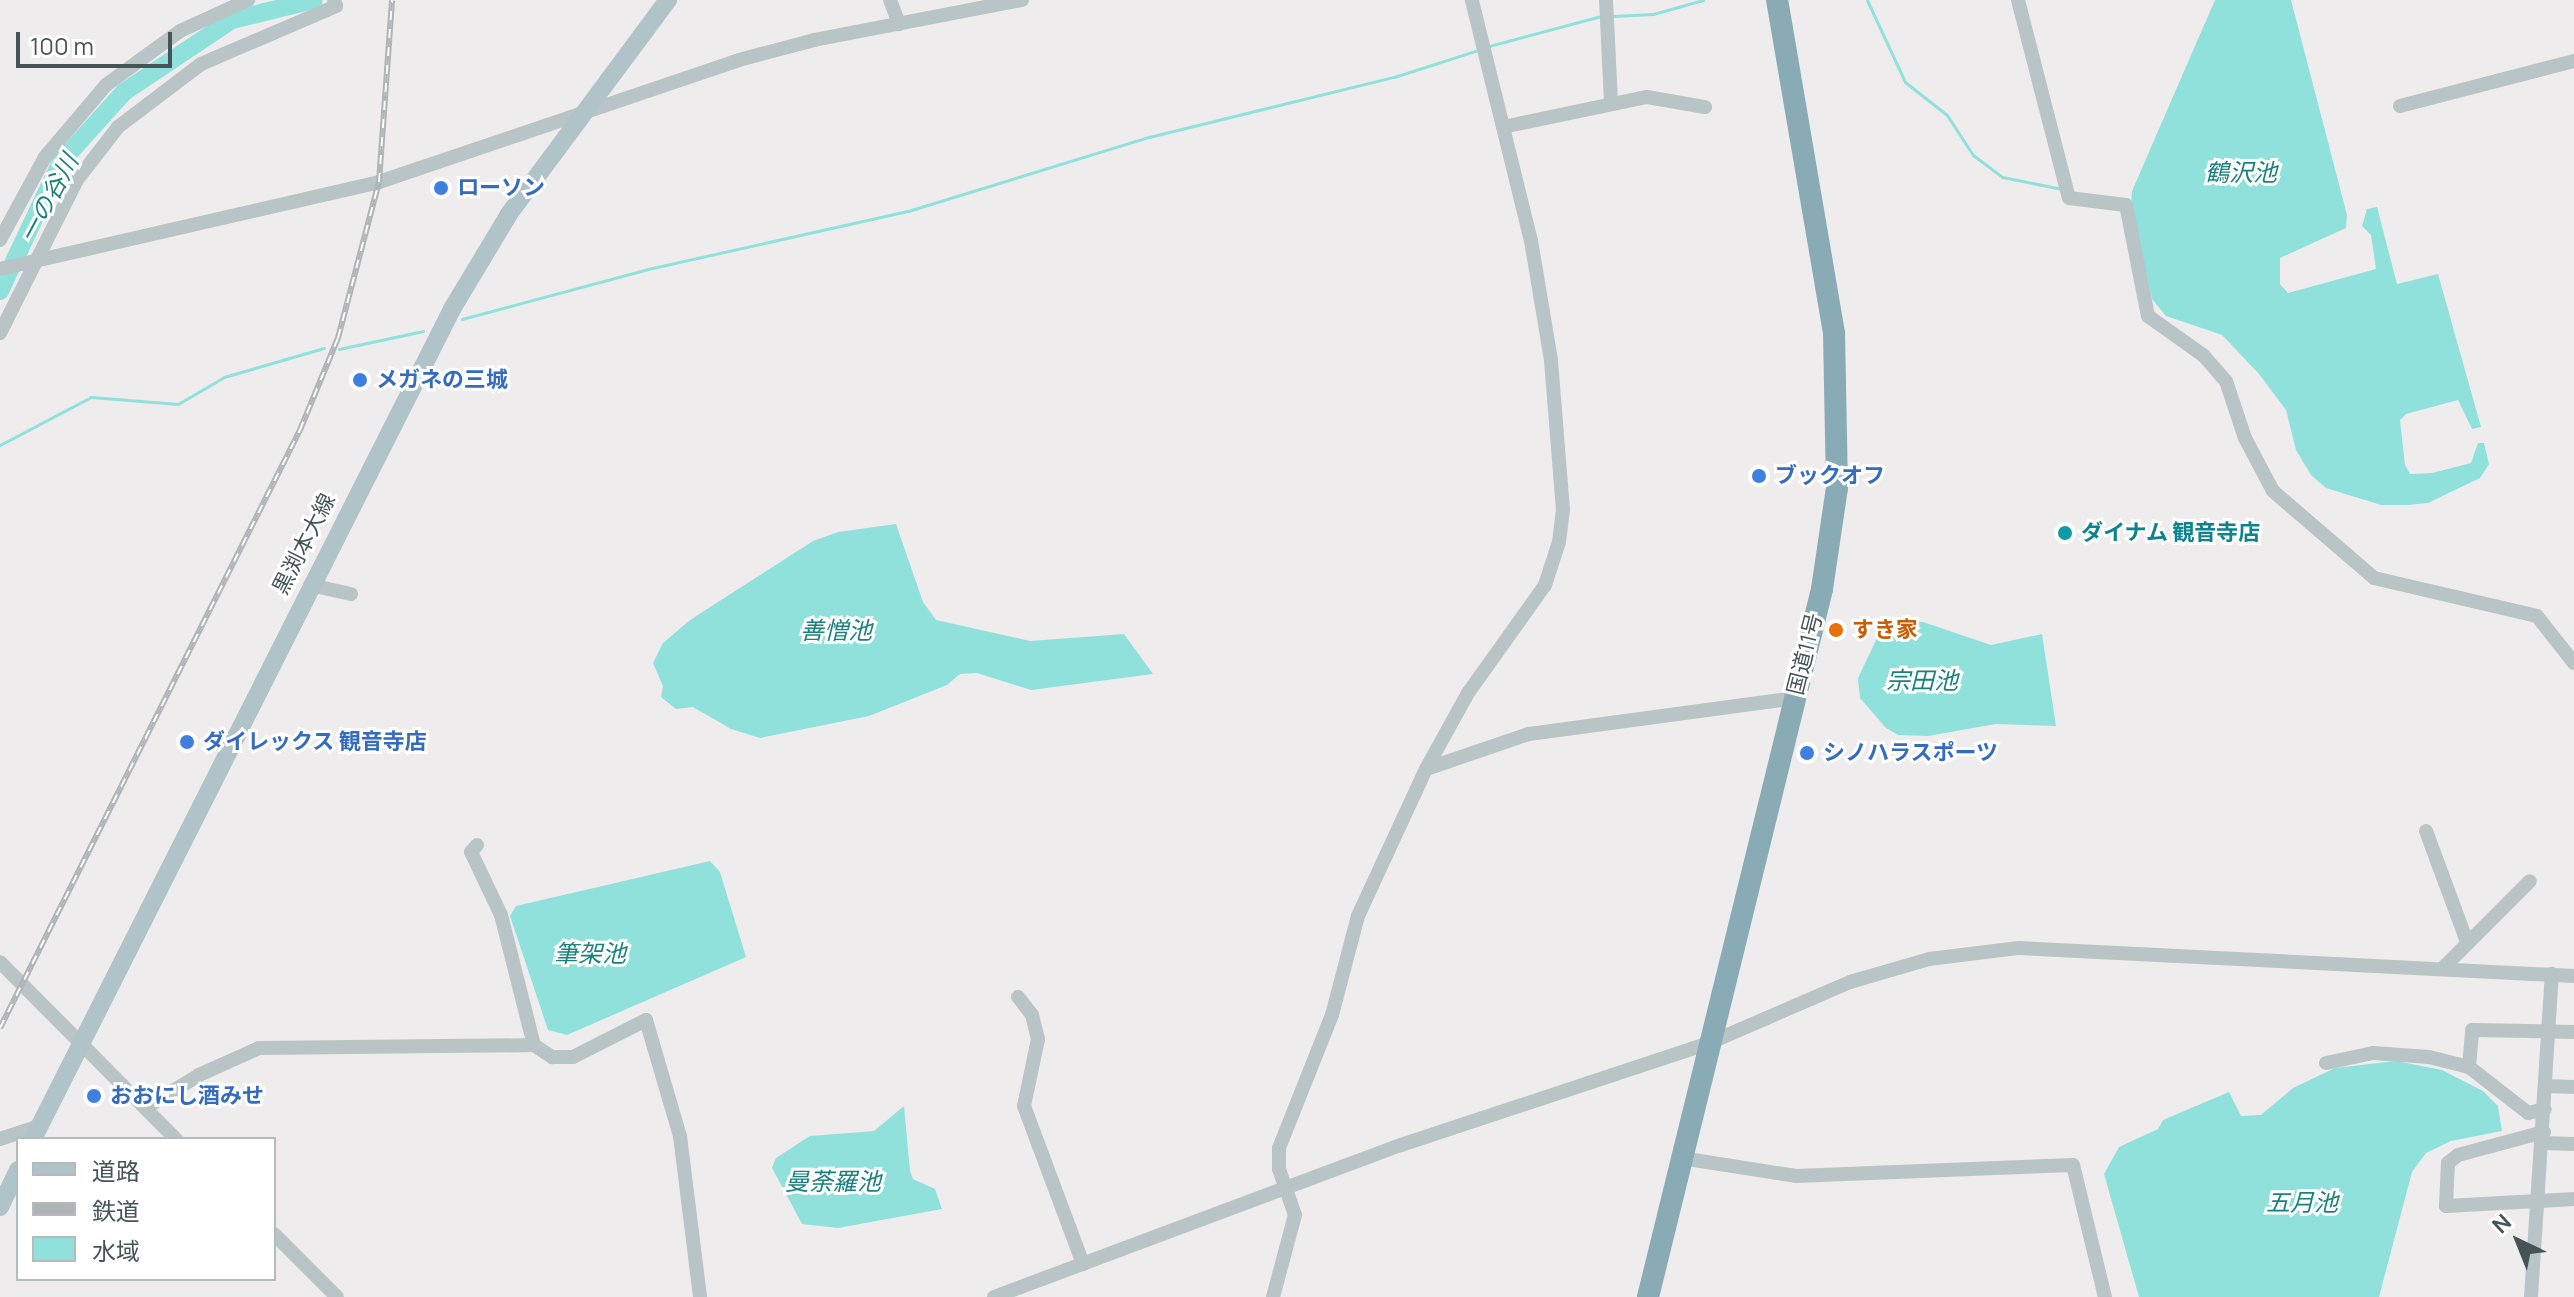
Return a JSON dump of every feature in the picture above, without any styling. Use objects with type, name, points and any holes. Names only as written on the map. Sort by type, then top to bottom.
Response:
[{"type":"highway","name":"国道11号","points":[[1648,1297],[1829,549],[1838,461],[1838,385],[1830,307],[1777,0]]},
{"type":"main road","name":"黒渕本大線","points":[[36,1133],[310,585],[472,274],[579,118],[668,0]]},
{"type":"main road","points":[[0,1207],[16,1174]]},
{"type":"street","points":[[0,240],[45,157],[106,85],[180,31],[248,0]]},
{"type":"street","points":[[890,0],[899,24]]},
{"type":"street","points":[[0,269],[379,182],[579,118],[739,60],[1022,0]]},
{"type":"street","points":[[1273,1297],[1295,1215],[1279,1169],[1279,1148],[1332,1015],[1363,902],[1426,769],[1468,693],[1545,585],[1560,532],[1551,360],[1531,241],[1472,0]]},
{"type":"street","points":[[1606,0],[1611,104]]},
{"type":"street","points":[[2018,0],[2069,198],[2126,205],[2148,316],[2204,356],[2226,381],[2245,438],[2273,491],[2374,578],[2537,616],[2574,663]]},
{"type":"street","points":[[0,333],[77,180],[144,102],[201,64],[335,3]]},
{"type":"street","points":[[2400,106],[2574,61]]},
{"type":"street","points":[[1503,127],[1664,96],[1705,107]]},
{"type":"street","points":[[310,585],[351,594]]},
{"type":"street","points":[[1426,769],[1529,734],[1794,698]]},
{"type":"street","points":[[2426,831],[2467,942]]},
{"type":"street","points":[[477,845],[471,852],[501,915],[534,1045]]},
{"type":"street","points":[[2442,969],[2530,881]]},
{"type":"street","points":[[994,1297],[1287,1187],[1709,1043],[1850,982],[1899,965],[1986,950],[2096,950],[2574,976]]},
{"type":"street","points":[[1,965],[174,1137]]},
{"type":"street","points":[[2531,1297],[2540,1201],[2552,974]]},
{"type":"street","points":[[1018,997],[1032,1015],[1038,1039],[1024,1106],[1083,1264]]},
{"type":"street","points":[[145,1108],[211,1068],[259,1048],[534,1045],[552,1057],[573,1057],[646,1020],[680,1136],[700,1297]]},
{"type":"street","points":[[2469,1067],[2472,1030],[2574,1032]]},
{"type":"street","points":[[2326,1063],[2392,1053],[2469,1067],[2528,1113],[2545,1109]]},
{"type":"street","points":[[2546,1086],[2574,1087]]},
{"type":"street","points":[[0,1139],[36,1133]]},
{"type":"street","points":[[2574,1144],[2544,1137],[2458,1155],[2448,1163],[2446,1206],[2574,1199]]},
{"type":"street","points":[[1681,1158],[1796,1176],[2073,1165],[2105,1297]]},
{"type":"street","points":[[276,1236],[337,1297]]},
{"type":"water","name":"鶴沢池","points":[[2215,0],[2291,0],[2347,215],[2346,228],[2280,258],[2280,284],[2288,293],[2376,269],[2371,235],[2362,226],[2367,209],[2377,207],[2397,284],[2438,274],[2481,427],[2472,429],[2458,400],[2406,414],[2400,420],[2405,465],[2410,474],[2432,473],[2471,463],[2478,443],[2484,443],[2489,464],[2480,478],[2428,503],[2408,505],[2381,505],[2326,488],[2311,475],[2296,450],[2286,410],[2259,374],[2222,335],[2166,316],[2152,299],[2131,206],[2132,191]]},
{"type":"water","name":"善憎池","points":[[896,524],[923,602],[936,620],[1030,641],[1124,634],[1153,674],[1031,690],[977,673],[960,674],[947,685],[869,716],[760,738],[731,729],[693,707],[676,709],[661,697],[663,686],[653,663],[663,643],[690,620],[813,541],[838,532]]},
{"type":"water","name":"宗田池","points":[[1901,621],[1923,622],[1991,645],[2042,634],[2056,726],[1996,724],[1928,736],[1898,735],[1886,728],[1860,698],[1858,678],[1878,636]]},
{"type":"water","name":"筆架池","points":[[710,861],[720,872],[746,957],[567,1035],[548,1030],[510,916],[516,906]]},
{"type":"water","name":"五月池","points":[[2396,1061],[2442,1070],[2483,1091],[2498,1106],[2502,1131],[2451,1141],[2426,1153],[2412,1172],[2379,1297],[2139,1297],[2104,1174],[2119,1147],[2158,1129],[2163,1120],[2229,1092],[2241,1116],[2261,1115],[2293,1088],[2335,1068]]},
{"type":"water","name":"曼荼羅池","points":[[904,1106],[910,1171],[913,1179],[935,1189],[942,1209],[838,1228],[802,1224],[772,1168],[776,1158],[810,1136],[874,1131]]},
{"type":"waterway","name":"一の谷川","points":[[0,291],[61,162],[124,92],[232,20],[314,0]]},
{"type":"waterway","points":[[1613,16],[1653,14],[1703,0]]},
{"type":"waterway","points":[[1867,0],[1905,82],[1947,115],[1973,155],[2002,177],[2062,189]]},
{"type":"waterway","points":[[1489,46],[1601,16]]},
{"type":"waterway","points":[[462,319],[648,269],[908,211],[1149,137],[1394,77],[1478,50]]},
{"type":"waterway","points":[[339,349],[423,331]]},
{"type":"waterway","points":[[0,445],[91,397],[178,404],[224,377],[324,348]]},
{"type":"railway","points":[[0,1028],[300,430],[338,338],[379,182],[392,0]]},
{"type":"place","name":"ローソン","points":[[441,188]]},
{"type":"place","name":"メガネの三城","points":[[360,380]]},
{"type":"place","name":"ブックオフ","points":[[1759,476]]},
{"type":"place","name":"ダイナム 観音寺店","points":[[2065,533]]},
{"type":"place","name":"すき家","points":[[1836,630]]},
{"type":"place","name":"ダイレックス 観音寺店","points":[[187,742]]},
{"type":"place","name":"シノハラスポーツ","points":[[1807,753]]},
{"type":"place","name":"おおにし酒みせ","points":[[94,1096]]}]
